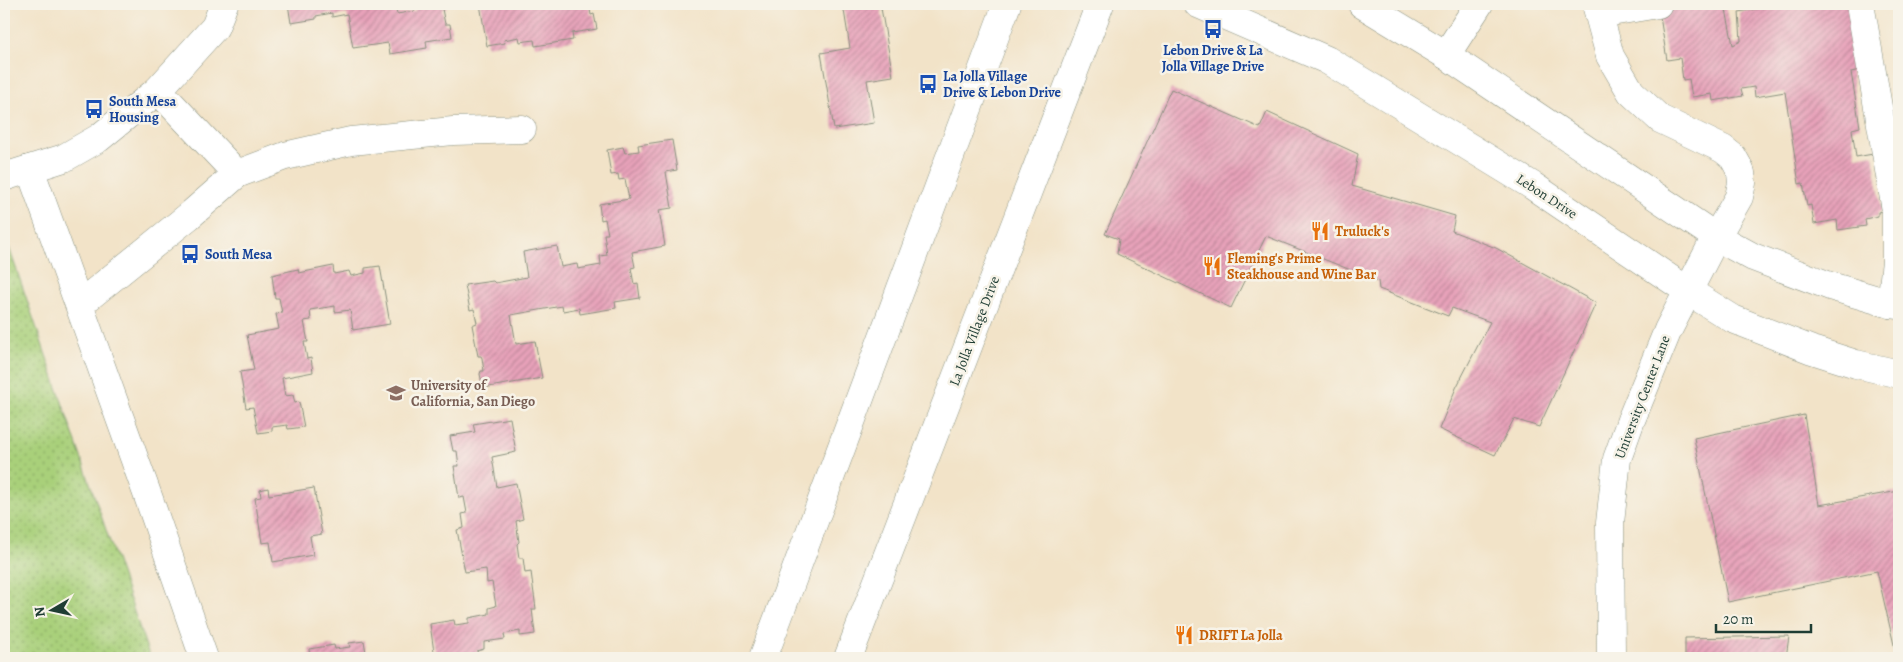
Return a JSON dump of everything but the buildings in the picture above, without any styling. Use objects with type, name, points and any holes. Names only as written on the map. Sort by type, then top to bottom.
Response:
[{"type":"street","points":[[4,177],[64,158],[100,138],[158,90],[215,27],[224,4]]},
{"type":"street","points":[[763,658],[1007,4]]},
{"type":"street","name":"La Jolla Village Drive","points":[[848,658],[1100,4]]},
{"type":"street","name":"Lebon Drive","points":[[1198,4],[1327,60],[1533,186],[1688,291],[1733,319],[1812,350],[1856,364],[1899,374]]},
{"type":"street","points":[[1362,4],[1446,55],[1716,237],[1753,257],[1830,286],[1895,304],[1896,210],[1860,4]]},
{"type":"street","points":[[1446,55],[1479,4]]},
{"type":"street","points":[[1597,9],[1658,4]]},
{"type":"street","name":"University Center Lane","points":[[1597,9],[1610,56],[1631,92],[1660,119],[1723,149],[1733,157],[1741,173],[1742,183],[1739,197],[1668,330],[1617,459],[1610,523],[1611,658]]},
{"type":"street","points":[[158,90],[237,174]]},
{"type":"street","points":[[80,304],[189,216],[237,174],[285,156],[351,141],[453,131],[522,129]]},
{"type":"street","points":[[30,168],[80,304],[204,658]]},
{"type":"green space","points":[[4,233],[150,658],[4,658]]},
{"type":"place","name":"Lebon Drive & La Jolla Village Drive","points":[[1213,29]]},
{"type":"place","name":"La Jolla Village Drive & Lebon Drive","points":[[928,84]]},
{"type":"place","name":"South Mesa Housing","points":[[94,109]]},
{"type":"place","name":"Truluck's","points":[[1320,231]]},
{"type":"place","name":"South Mesa","points":[[190,254]]},
{"type":"place","name":"Fleming's Prime Steakhouse and Wine Bar","points":[[1212,266]]},
{"type":"place","name":"University of California, San Diego","points":[[396,393]]},
{"type":"place","name":"DRIFT La Jolla","points":[[1184,635]]}]
